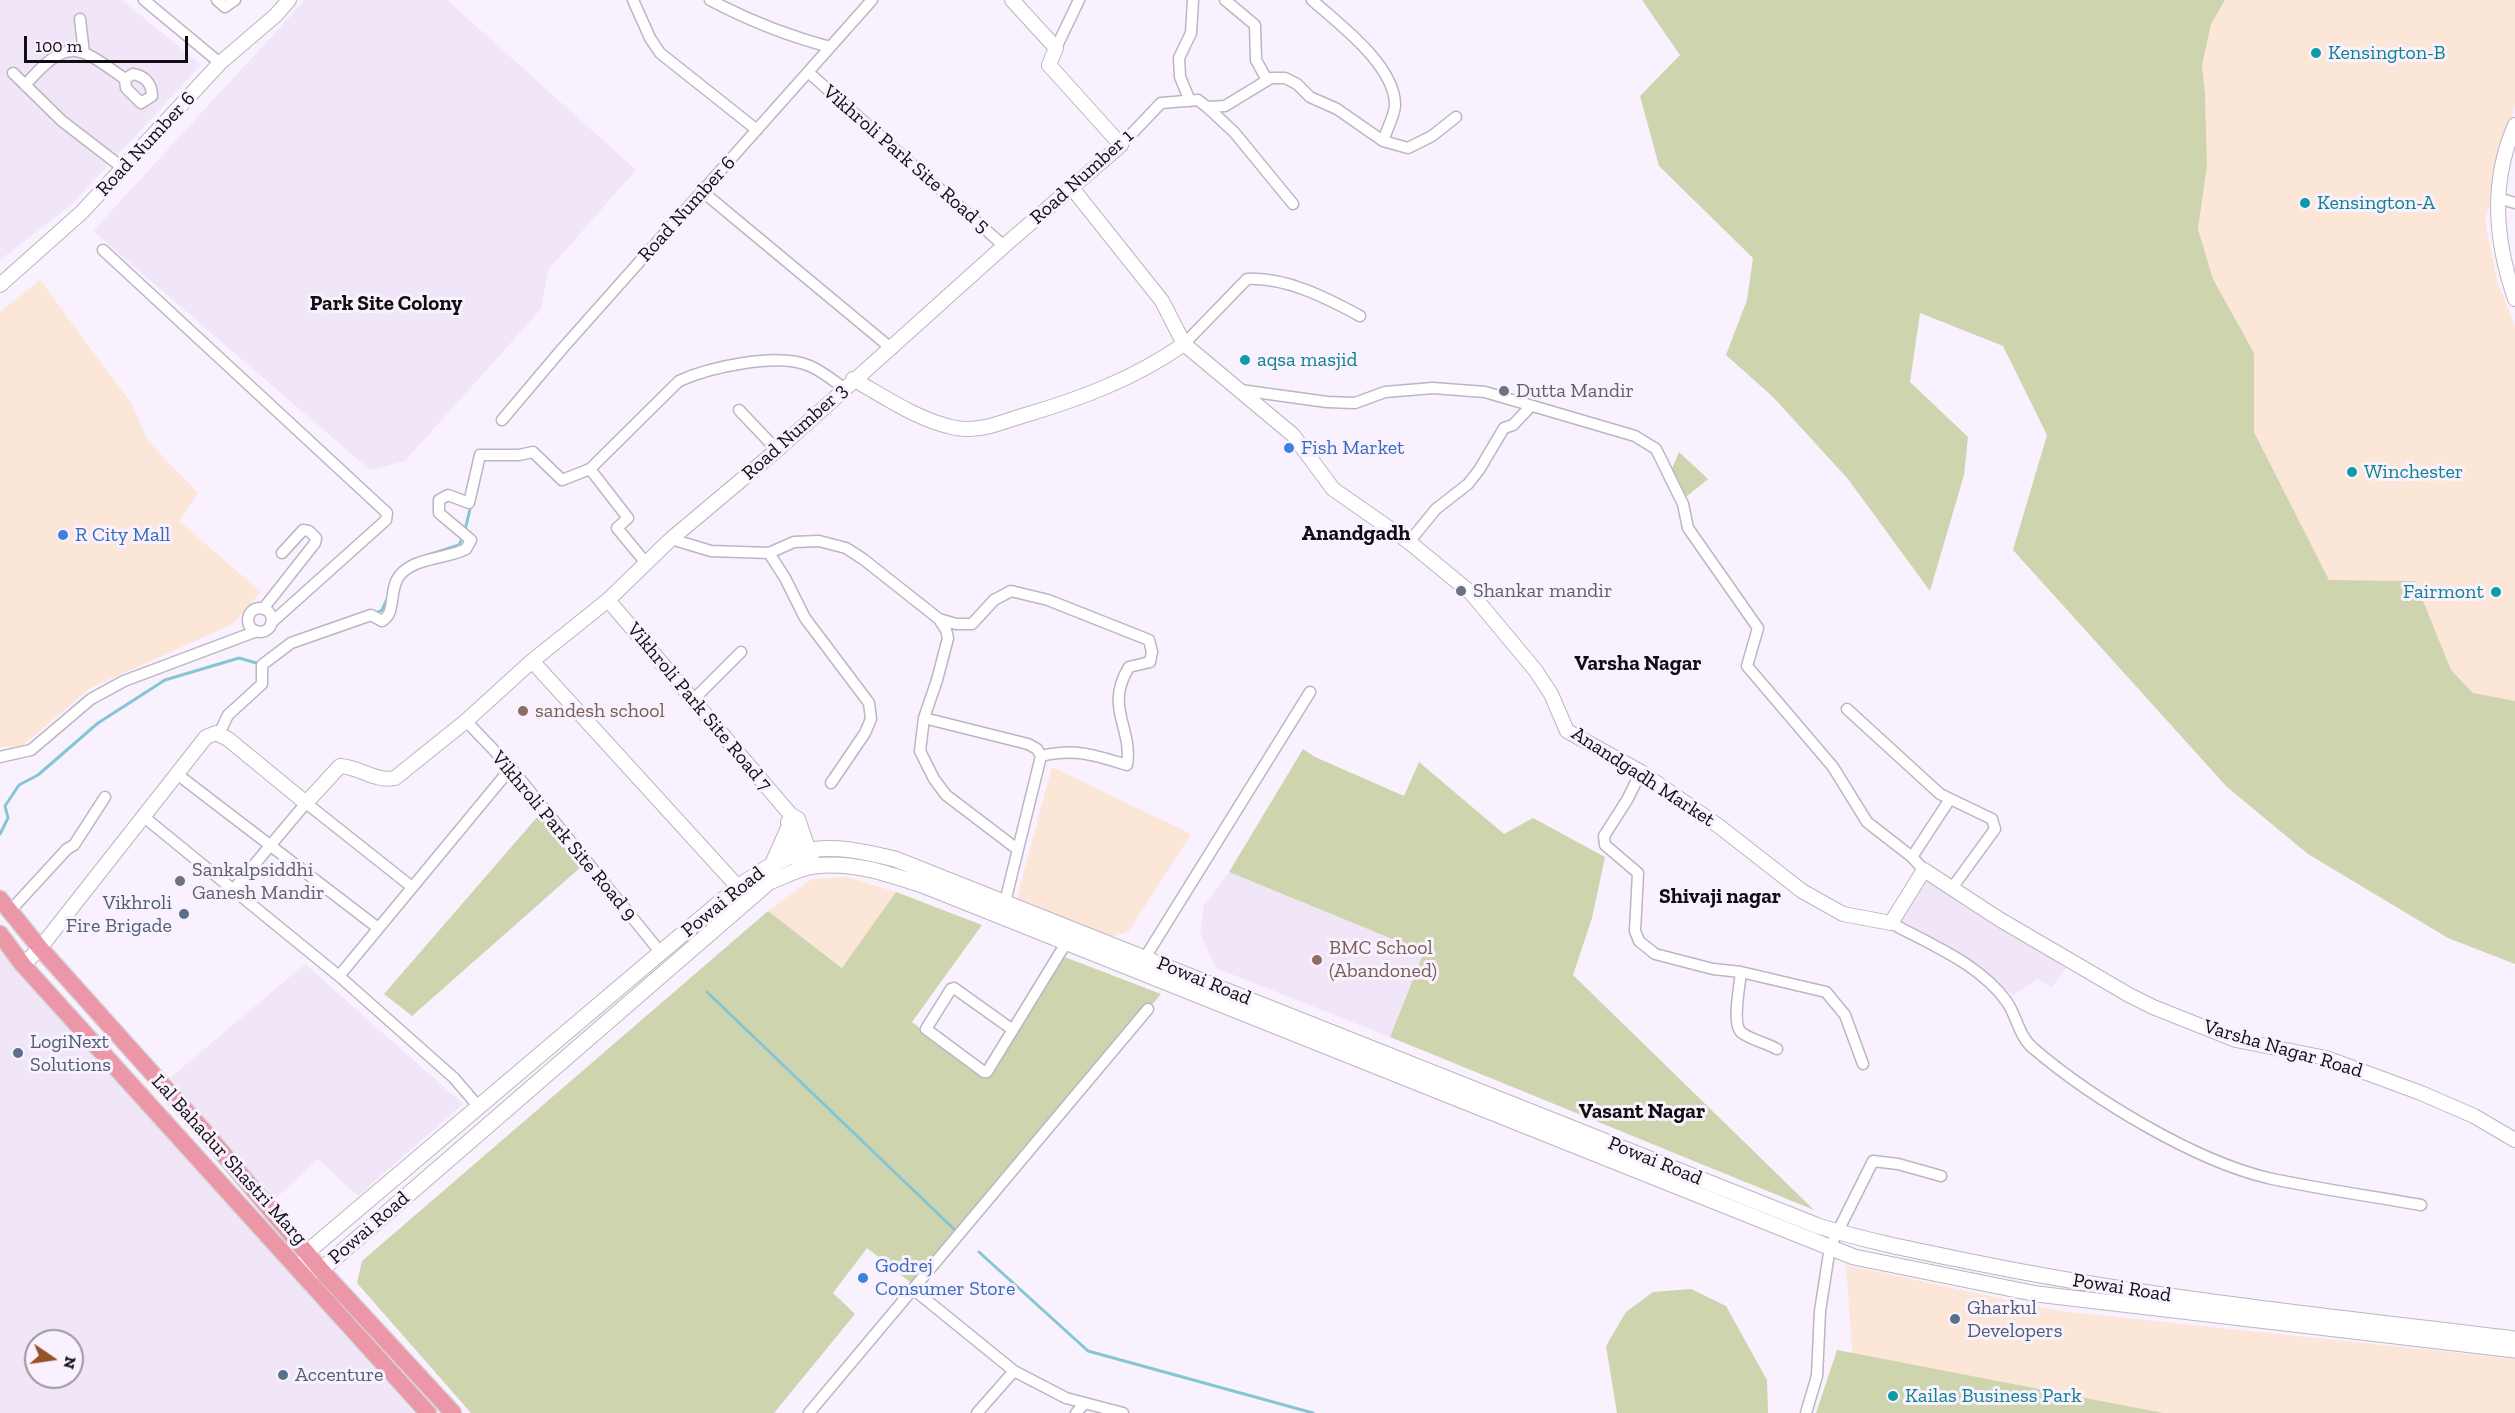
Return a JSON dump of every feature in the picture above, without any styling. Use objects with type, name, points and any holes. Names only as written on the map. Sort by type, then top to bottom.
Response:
[{"type":"main road","points":[[773,863],[789,821]]},
{"type":"main road","name":"Powai Road","points":[[2515,1339],[2492,1342],[2037,1294],[1854,1257],[1694,1185],[1145,958],[895,859],[851,848],[803,851],[773,863],[738,887],[306,1253],[303,1274],[321,1270],[769,882],[807,868],[850,866],[891,874],[1136,971],[1694,1185],[1864,1240],[2040,1276],[2492,1342],[2515,1350]]},
{"type":"main road","name":"Lal Bahadur Shastri Marg","points":[[5,905],[40,948],[204,1131],[321,1270]]},
{"type":"main road","name":"Lal Bahadur Shastri Marg","points":[[0,934],[23,965],[428,1413]]},
{"type":"main road","points":[[188,1147],[204,1131]]},
{"type":"main road","points":[[321,1270],[453,1413]]},
{"type":"street","points":[[144,0],[220,63]]},
{"type":"street","points":[[217,0],[225,7],[235,0]]},
{"type":"street","name":"Road Number 6","points":[[0,285],[82,212],[220,63],[276,15],[289,0]]},
{"type":"street","points":[[633,0],[650,38],[660,53],[757,130]]},
{"type":"street","points":[[710,0],[738,15],[780,32],[830,47]]},
{"type":"street","name":"Road Number 6","points":[[502,420],[562,349],[872,0]]},
{"type":"street","points":[[1012,0],[1056,48]]},
{"type":"street","points":[[1079,0],[1049,65],[1122,146]]},
{"type":"street","points":[[1190,101],[1180,77],[1179,57],[1191,33],[1192,0]]},
{"type":"street","points":[[1226,0],[1255,25],[1256,60],[1268,80]]},
{"type":"street","points":[[1312,0],[1370,51],[1392,89],[1395,107],[1383,141]]},
{"type":"street","points":[[80,19],[84,52]]},
{"type":"street","points":[[25,85],[41,68],[69,50],[84,52],[125,79]]},
{"type":"street","name":"Vikhroli Park Site Road 5","points":[[808,72],[1004,246]]},
{"type":"street","points":[[13,74],[62,121],[123,168]]},
{"type":"street","points":[[1207,107],[1225,106],[1268,80],[1285,78],[1297,84],[1310,97],[1337,109],[1383,141],[1408,148],[1432,136],[1456,117]]},
{"type":"street","name":"Road Number 1","points":[[849,384],[892,349],[1004,246],[1122,146],[1161,102],[1198,100],[1207,107]]},
{"type":"street","points":[[1207,107],[1234,132],[1293,204]]},
{"type":"street","points":[[2515,125],[2500,169],[2498,198],[2499,226],[2507,277],[2515,299]]},
{"type":"street","points":[[2515,146],[2507,166],[2510,202],[2505,215],[2515,277]]},
{"type":"street","name":"Anandgadh Market","points":[[1072,188],[1162,302],[1184,344],[1293,435],[1333,489],[1409,542],[1471,593],[1536,670],[1551,694],[1567,731],[1641,772],[1720,827],[1802,891],[1843,914],[1891,923]]},
{"type":"street","points":[[703,192],[892,349]]},
{"type":"street","points":[[0,757],[31,750],[91,699],[124,681],[257,631],[266,630],[386,520],[387,513],[103,250]]},
{"type":"street","points":[[1184,344],[1247,279],[1262,279],[1330,299],[1360,316]]},
{"type":"street","name":"Road Number 3","points":[[306,803],[340,766],[353,767],[384,780],[395,778],[466,721],[532,661],[608,600],[671,539],[777,450],[849,384],[915,414],[955,428],[983,429],[1053,407],[1122,381],[1154,365],[1184,344]]},
{"type":"street","points":[[219,734],[228,715],[262,684],[262,665],[291,643],[371,615],[382,621],[390,612],[392,591],[400,575],[412,566],[466,549],[471,540],[439,513],[439,500],[448,495],[469,503],[480,455],[519,455],[533,452],[562,480],[590,469],[679,381],[693,374],[762,360],[810,366],[849,384]]},
{"type":"street","points":[[1240,390],[1327,402],[1355,403],[1385,392],[1433,388],[1485,392],[1635,436],[1656,449],[1683,504],[1688,528],[1758,628],[1747,666],[1833,767],[1867,822],[1912,857],[1924,870],[1891,923],[1967,965],[1986,979],[2008,1004],[2016,1023],[2031,1047],[2106,1102],[2174,1140],[2222,1162],[2267,1177],[2421,1205]]},
{"type":"street","points":[[1409,542],[1436,509],[1468,484],[1504,428],[1513,425],[1530,407]]},
{"type":"street","points":[[739,410],[777,450]]},
{"type":"street","points":[[590,469],[628,518],[617,528],[646,563]]},
{"type":"street","points":[[263,609],[315,543],[316,538],[309,531],[303,530],[282,553]]},
{"type":"street","points":[[671,539],[711,551],[769,553],[794,542],[819,541],[846,548],[939,619],[948,638],[924,718],[920,751],[934,779],[946,795],[1017,849]]},
{"type":"street","points":[[769,553],[785,578],[805,618],[869,703],[871,719],[865,733],[831,783]]},
{"type":"street","points":[[939,619],[956,624],[972,624],[994,600],[1011,591],[1048,600],[1149,640],[1152,652],[1150,662],[1129,667],[1120,682],[1119,715],[1129,753],[1127,765],[1092,754],[1064,751],[1041,756]]},
{"type":"street","name":"Vikhroli Park Site Road 7","points":[[608,600],[693,700],[789,821],[803,851],[807,868]]},
{"type":"street","points":[[257,631],[250,626],[249,616],[254,609],[263,609],[270,614],[271,623]]},
{"type":"street","points":[[693,700],[741,652]]},
{"type":"street","points":[[532,661],[738,887]]},
{"type":"street","points":[[1136,971],[1310,692]]},
{"type":"street","points":[[1847,709],[1940,794],[1992,819],[1995,824],[1995,829],[1952,888]]},
{"type":"street","points":[[924,718],[1028,744],[1037,749],[1041,756],[1005,902]]},
{"type":"street","name":"Vikhroli Park Site Road 9","points":[[466,721],[511,768],[661,953]]},
{"type":"street","points":[[23,965],[40,948],[206,737],[219,734],[412,888]]},
{"type":"street","points":[[339,976],[511,768]]},
{"type":"street","points":[[1641,772],[1627,800],[1604,836],[1605,845],[1638,873],[1635,931],[1639,941],[1655,954],[1713,969],[1741,972],[1826,992],[1845,1015],[1863,1064]]},
{"type":"street","points":[[177,774],[378,928]]},
{"type":"street","points":[[5,905],[74,845],[105,797]]},
{"type":"street","points":[[1912,857],[1950,799]]},
{"type":"street","points":[[233,890],[306,803]]},
{"type":"street","points":[[144,817],[339,976],[454,1078],[478,1106]]},
{"type":"street","name":"Varsha Nagar Road","points":[[1924,870],[1999,919],[2153,1007],[2236,1040],[2326,1058],[2464,1112],[2515,1140]]},
{"type":"street","points":[[1013,1030],[954,988],[926,1029],[985,1072],[1013,1030],[1066,943]]},
{"type":"street","points":[[1741,972],[1736,1013],[1737,1027],[1741,1032],[1777,1049]]},
{"type":"street","points":[[809,1413],[1148,1009]]},
{"type":"street","points":[[1806,1413],[1817,1376],[1820,1311],[1830,1247],[1874,1161],[1898,1164],[1941,1176]]},
{"type":"street","points":[[914,1289],[1014,1371],[1066,1398],[1123,1413]]},
{"type":"street","points":[[976,1413],[1014,1371]]},
{"type":"street","points":[[1076,1413],[1085,1403]]},
{"type":"shaded area","points":[[0,0],[122,0],[201,65],[71,205],[0,260]]},
{"type":"shaded area","points":[[305,0],[447,0],[636,170],[548,270],[541,309],[405,461],[370,470],[93,231]]},
{"type":"shaded area","points":[[2225,0],[2515,0],[2515,105],[2485,222],[2497,281],[2515,326],[2515,701],[2473,693],[2451,670],[2415,581],[2329,580],[2254,432],[2254,353],[2213,279],[2198,229],[2207,166],[2202,65],[2211,24]]},
{"type":"shaded area","name":"R City Mall","points":[[40,280],[133,406],[147,440],[198,493],[179,521],[261,592],[233,624],[90,688],[22,746],[0,747],[0,312]]},
{"type":"shaded area","points":[[1052,767],[1191,834],[1129,931],[1112,937],[1017,898]]},
{"type":"shaded area","name":"BMC School (Abandoned)","points":[[1229,872],[1424,952],[1390,1037],[1216,968],[1200,933],[1204,905]]},
{"type":"shaded area","points":[[847,877],[896,892],[843,968],[768,911],[812,879]]},
{"type":"shaded area","points":[[1924,879],[2066,968],[2052,987],[2037,979],[2013,996],[1981,967],[1898,919]]},
{"type":"shaded area","points":[[0,948],[414,1413],[0,1413]]},
{"type":"shaded area","points":[[305,964],[463,1104],[358,1196],[318,1159],[274,1200],[170,1078]]},
{"type":"shaded area","points":[[1846,1265],[2059,1311],[2515,1359],[2515,1413],[2096,1413],[1853,1362]]},
{"type":"green space","points":[[1642,0],[2225,0],[2211,24],[2202,65],[2207,166],[2198,229],[2213,279],[2254,353],[2254,432],[2329,580],[2415,581],[2451,670],[2473,693],[2515,701],[2515,964],[2448,938],[2308,854],[2227,787],[2013,550],[2047,435],[2003,346],[1920,313],[1910,382],[1968,437],[1964,475],[1930,591],[1848,479],[1773,397],[1726,355],[1747,300],[1753,258],[1659,166],[1640,96],[1680,55]]},
{"type":"green space","points":[[1679,452],[1708,479],[1686,497],[1671,471]]},
{"type":"green space","points":[[1303,749],[1315,757],[1404,796],[1419,762],[1504,834],[1533,818],[1605,857],[1592,918],[1573,975],[1814,1210],[1390,1037],[1424,952],[1229,872]]},
{"type":"green space","points":[[539,815],[582,866],[412,1016],[384,994]]},
{"type":"green space","points":[[896,892],[982,925],[912,1022],[980,1074],[1062,956],[1161,994],[916,1287],[867,1248],[833,1293],[855,1314],[774,1413],[471,1413],[357,1283],[362,1261],[768,911],[842,968]]},
{"type":"green space","points":[[1691,1289],[1726,1306],[1767,1380],[1768,1413],[1617,1413],[1606,1346],[1626,1312],[1653,1292]]},
{"type":"green space","points":[[1837,1350],[2163,1413],[1816,1413]]},
{"type":"waterway","points":[[465,530],[471,505]]},
{"type":"waterway","points":[[428,555],[459,545],[463,536]]},
{"type":"waterway","points":[[374,614],[382,610],[387,599]]},
{"type":"waterway","points":[[0,834],[8,818],[5,806],[19,785],[38,775],[98,723],[165,680],[239,658],[260,664]]},
{"type":"waterway","points":[[707,992],[957,1232]]},
{"type":"waterway","points":[[979,1252],[1088,1351],[1313,1413]]},
{"type":"place","name":"Kensington-B","points":[[2316,53]]},
{"type":"place","name":"Kensington-A","points":[[2305,203]]},
{"type":"place","name":"aqsa masjid","points":[[1245,360]]},
{"type":"place","name":"Dutta Mandir","points":[[1504,391]]},
{"type":"place","name":"Fish Market","points":[[1289,448]]},
{"type":"place","name":"Winchester","points":[[2352,472]]},
{"type":"place","name":"R City Mall","points":[[63,535]]},
{"type":"place","name":"Shankar mandir","points":[[1461,591]]},
{"type":"place","name":"Fairmont","points":[[2496,592]]},
{"type":"place","name":"sandesh school","points":[[523,711]]},
{"type":"place","name":"Sankalpsiddhi Ganesh Mandir","points":[[180,881]]},
{"type":"place","name":"Vikhroli Fire Brigade","points":[[184,914]]},
{"type":"place","name":"BMC School (Abandoned)","points":[[1317,960]]},
{"type":"place","name":"LogiNext Solutions","points":[[18,1053]]},
{"type":"place","name":"Godrej Consumer Store","points":[[863,1278]]},
{"type":"place","name":"Gharkul Developers","points":[[1955,1319]]},
{"type":"place","name":"Accenture","points":[[283,1375]]},
{"type":"place","name":"Kailas Business Park","points":[[1893,1396]]},
{"type":"district","name":"Park Site Colony","points":[[386,304]]},
{"type":"district","name":"Anandgadh","points":[[1356,534]]},
{"type":"district","name":"Varsha Nagar","points":[[1638,664]]},
{"type":"district","name":"Shivaji nagar","points":[[1720,897]]},
{"type":"district","name":"Vasant Nagar","points":[[1642,1112]]}]
